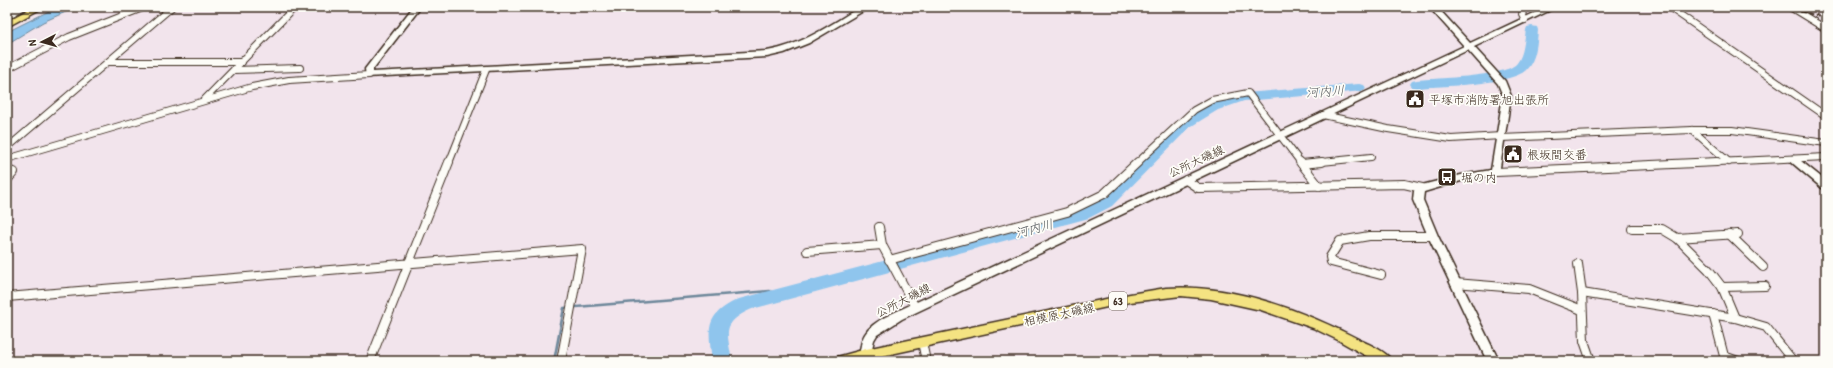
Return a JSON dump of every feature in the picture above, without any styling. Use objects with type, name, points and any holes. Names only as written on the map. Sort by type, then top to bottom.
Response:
[{"type":"main road","points":[[7,24],[40,7]]},
{"type":"main road","name":"相模原大磯線","points":[[842,361],[866,354],[1130,298],[1162,293],[1187,292],[1222,295],[1256,304],[1324,328],[1363,347],[1385,361]]},
{"type":"street","points":[[7,16],[23,7]]},
{"type":"street","points":[[7,69],[69,37],[145,7]]},
{"type":"street","points":[[7,148],[172,7]]},
{"type":"street","points":[[203,102],[295,7]]},
{"type":"street","points":[[369,75],[369,69],[417,7]]},
{"type":"street","points":[[7,160],[271,83],[369,75],[486,70],[781,52],[805,43],[866,7]]},
{"type":"street","points":[[1433,7],[1497,76],[1507,96],[1496,172]]},
{"type":"street","points":[[1524,20],[1521,12],[1525,7]]},
{"type":"street","name":"公所大磯線","points":[[866,354],[867,344],[871,334],[884,323],[915,307],[1553,7]]},
{"type":"street","points":[[1669,7],[1826,116]]},
{"type":"street","points":[[1790,7],[1826,29]]},
{"type":"street","points":[[107,62],[242,62]]},
{"type":"street","points":[[234,70],[300,68]]},
{"type":"street","points":[[370,361],[486,70]]},
{"type":"street","points":[[891,263],[1067,212],[1089,202],[1104,194],[1194,110],[1212,100],[1231,95],[1248,93],[1273,128],[1281,136],[1319,186]]},
{"type":"street","points":[[1323,115],[1445,139],[1692,130],[1747,132],[1826,144]]},
{"type":"street","points":[[1692,130],[1729,162]]},
{"type":"street","points":[[1186,180],[1198,188],[1404,184],[1422,188],[1461,178],[1496,172],[1793,159],[1826,156]]},
{"type":"street","points":[[1302,164],[1371,157]]},
{"type":"street","points":[[1793,159],[1826,186]]},
{"type":"street","points":[[7,171],[14,172],[7,180]]},
{"type":"street","points":[[1422,188],[1419,191],[1418,200],[1433,236],[1493,361]]},
{"type":"street","points":[[879,227],[882,244],[915,307]]},
{"type":"street","points":[[1632,229],[1662,229],[1677,238],[1709,270],[1722,287],[1735,318]]},
{"type":"street","points":[[1729,234],[1763,267]]},
{"type":"street","points":[[1677,238],[1738,234]]},
{"type":"street","points":[[1381,275],[1331,262],[1330,257],[1340,241],[1369,236],[1433,236]]},
{"type":"street","points":[[807,251],[882,244]]},
{"type":"street","points":[[7,297],[582,249],[561,361]]},
{"type":"street","points":[[1578,264],[1582,293],[1584,341],[1591,361]]},
{"type":"street","points":[[1455,283],[1529,289],[1582,310]]},
{"type":"street","points":[[1722,287],[1765,286]]},
{"type":"street","points":[[1582,293],[1735,318],[1766,327],[1793,361]]},
{"type":"street","points":[[1713,314],[1724,359],[1738,361]]},
{"type":"street","points":[[922,342],[926,361]]},
{"type":"water","points":[[57,7],[77,7],[43,22],[7,44],[7,32]]},
{"type":"waterway","name":"河内川","points":[[1417,84],[1485,78],[1499,76],[1518,70],[1522,67],[1527,57],[1532,30]]},
{"type":"waterway","name":"河内川","points":[[722,361],[719,341],[719,326],[727,314],[746,304],[1083,214],[1106,202],[1185,124],[1206,111],[1228,101],[1244,97],[1359,88]]},
{"type":"waterway","points":[[554,361],[564,308],[770,291],[777,296]]},
{"type":"railway","points":[[1778,7],[1826,17]]},
{"type":"place","name":"平塚市消防署旭出張所","points":[[1415,99]]},
{"type":"place","name":"根坂間交番","points":[[1513,154]]},
{"type":"place","name":"堀の内","points":[[1447,177]]}]
